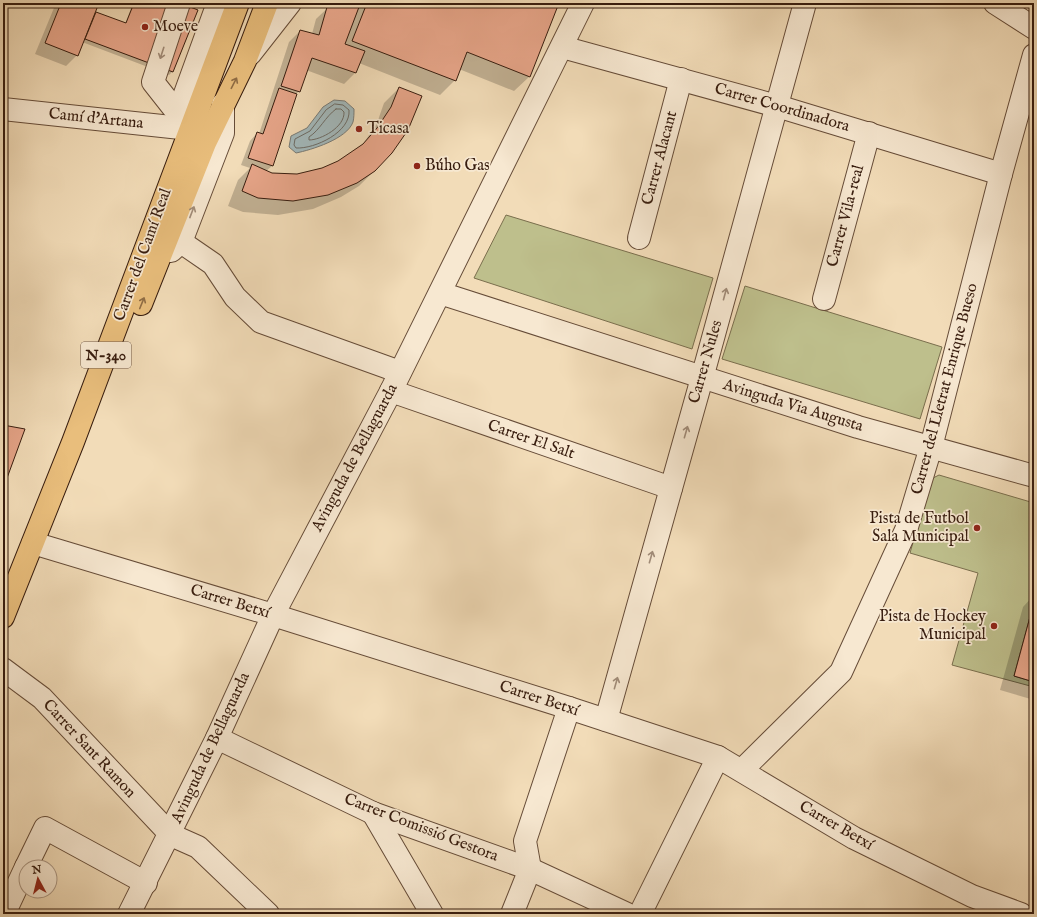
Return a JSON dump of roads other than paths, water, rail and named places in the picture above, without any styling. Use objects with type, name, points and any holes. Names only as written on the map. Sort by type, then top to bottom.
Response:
[{"type":"highway","name":"Carrer del Camí Real","points":[[3,617],[73,442],[184,121],[238,3]]},
{"type":"highway","points":[[73,442],[94,417],[105,396],[205,142],[245,61],[267,3]]},
{"type":"street","points":[[179,3],[153,82],[184,121]]},
{"type":"street","points":[[184,121],[218,3]]},
{"type":"street","points":[[245,61],[290,3]]},
{"type":"street","name":"Avinguda de Bellaguarda","points":[[129,914],[171,835],[273,615],[391,391],[583,3]]},
{"type":"street","name":"Carrer Nules","points":[[606,720],[805,3]]},
{"type":"street","points":[[995,3],[1025,15]]},
{"type":"street","name":"Carrer Coordinadora","points":[[562,47],[777,106],[1001,174]]},
{"type":"street","name":"Carrer del Lletrat Enrique Bueso","points":[[742,770],[841,672],[906,530],[931,447],[1001,174],[1034,55]]},
{"type":"street","name":"Carrer Alacant","points":[[639,238],[681,79]]},
{"type":"street","points":[[156,266],[181,242],[223,133],[223,104]]},
{"type":"street","name":"Camí d'Artana","points":[[3,109],[184,121]]},
{"type":"street","name":"Carrer Vila-real","points":[[824,299],[869,133]]},
{"type":"street","points":[[181,242],[213,264],[234,297],[261,322],[400,372]]},
{"type":"street","name":"Avinguda Via Augusta","points":[[440,293],[858,427],[1034,476]]},
{"type":"street","name":"Carrer El Salt","points":[[391,391],[670,488]]},
{"type":"street","name":"Carrer Betxí","points":[[32,543],[273,615],[569,708],[718,757],[854,838],[972,896],[1022,914]]},
{"type":"street","name":"Carrer Sant Ramon","points":[[3,669],[42,698],[171,835]]},
{"type":"street","points":[[512,914],[530,869],[525,841],[569,708]]},
{"type":"street","name":"Carrer Comissió Gestora","points":[[217,738],[373,813],[530,869],[627,914]]},
{"type":"street","points":[[640,914],[718,757]]},
{"type":"street","points":[[373,813],[432,914]]},
{"type":"street","points":[[30,859],[45,828],[146,883]]},
{"type":"street","points":[[171,835],[198,847],[268,914]]},
{"type":"street","points":[[4,914],[18,884]]},
{"type":"water","points":[[334,100],[345,101],[354,109],[353,122],[349,128],[344,134],[328,143],[296,153],[289,147],[291,136],[307,128],[323,107]]},
{"type":"place","name":"Moeve","points":[[145,27]]},
{"type":"place","name":"Ticasa","points":[[359,129]]},
{"type":"place","name":"Búho Gas","points":[[417,166]]},
{"type":"place","name":"Pista de Futbol Sala Municipal","points":[[977,528]]},
{"type":"place","name":"Pista de Hockey Municipal","points":[[994,626]]}]
